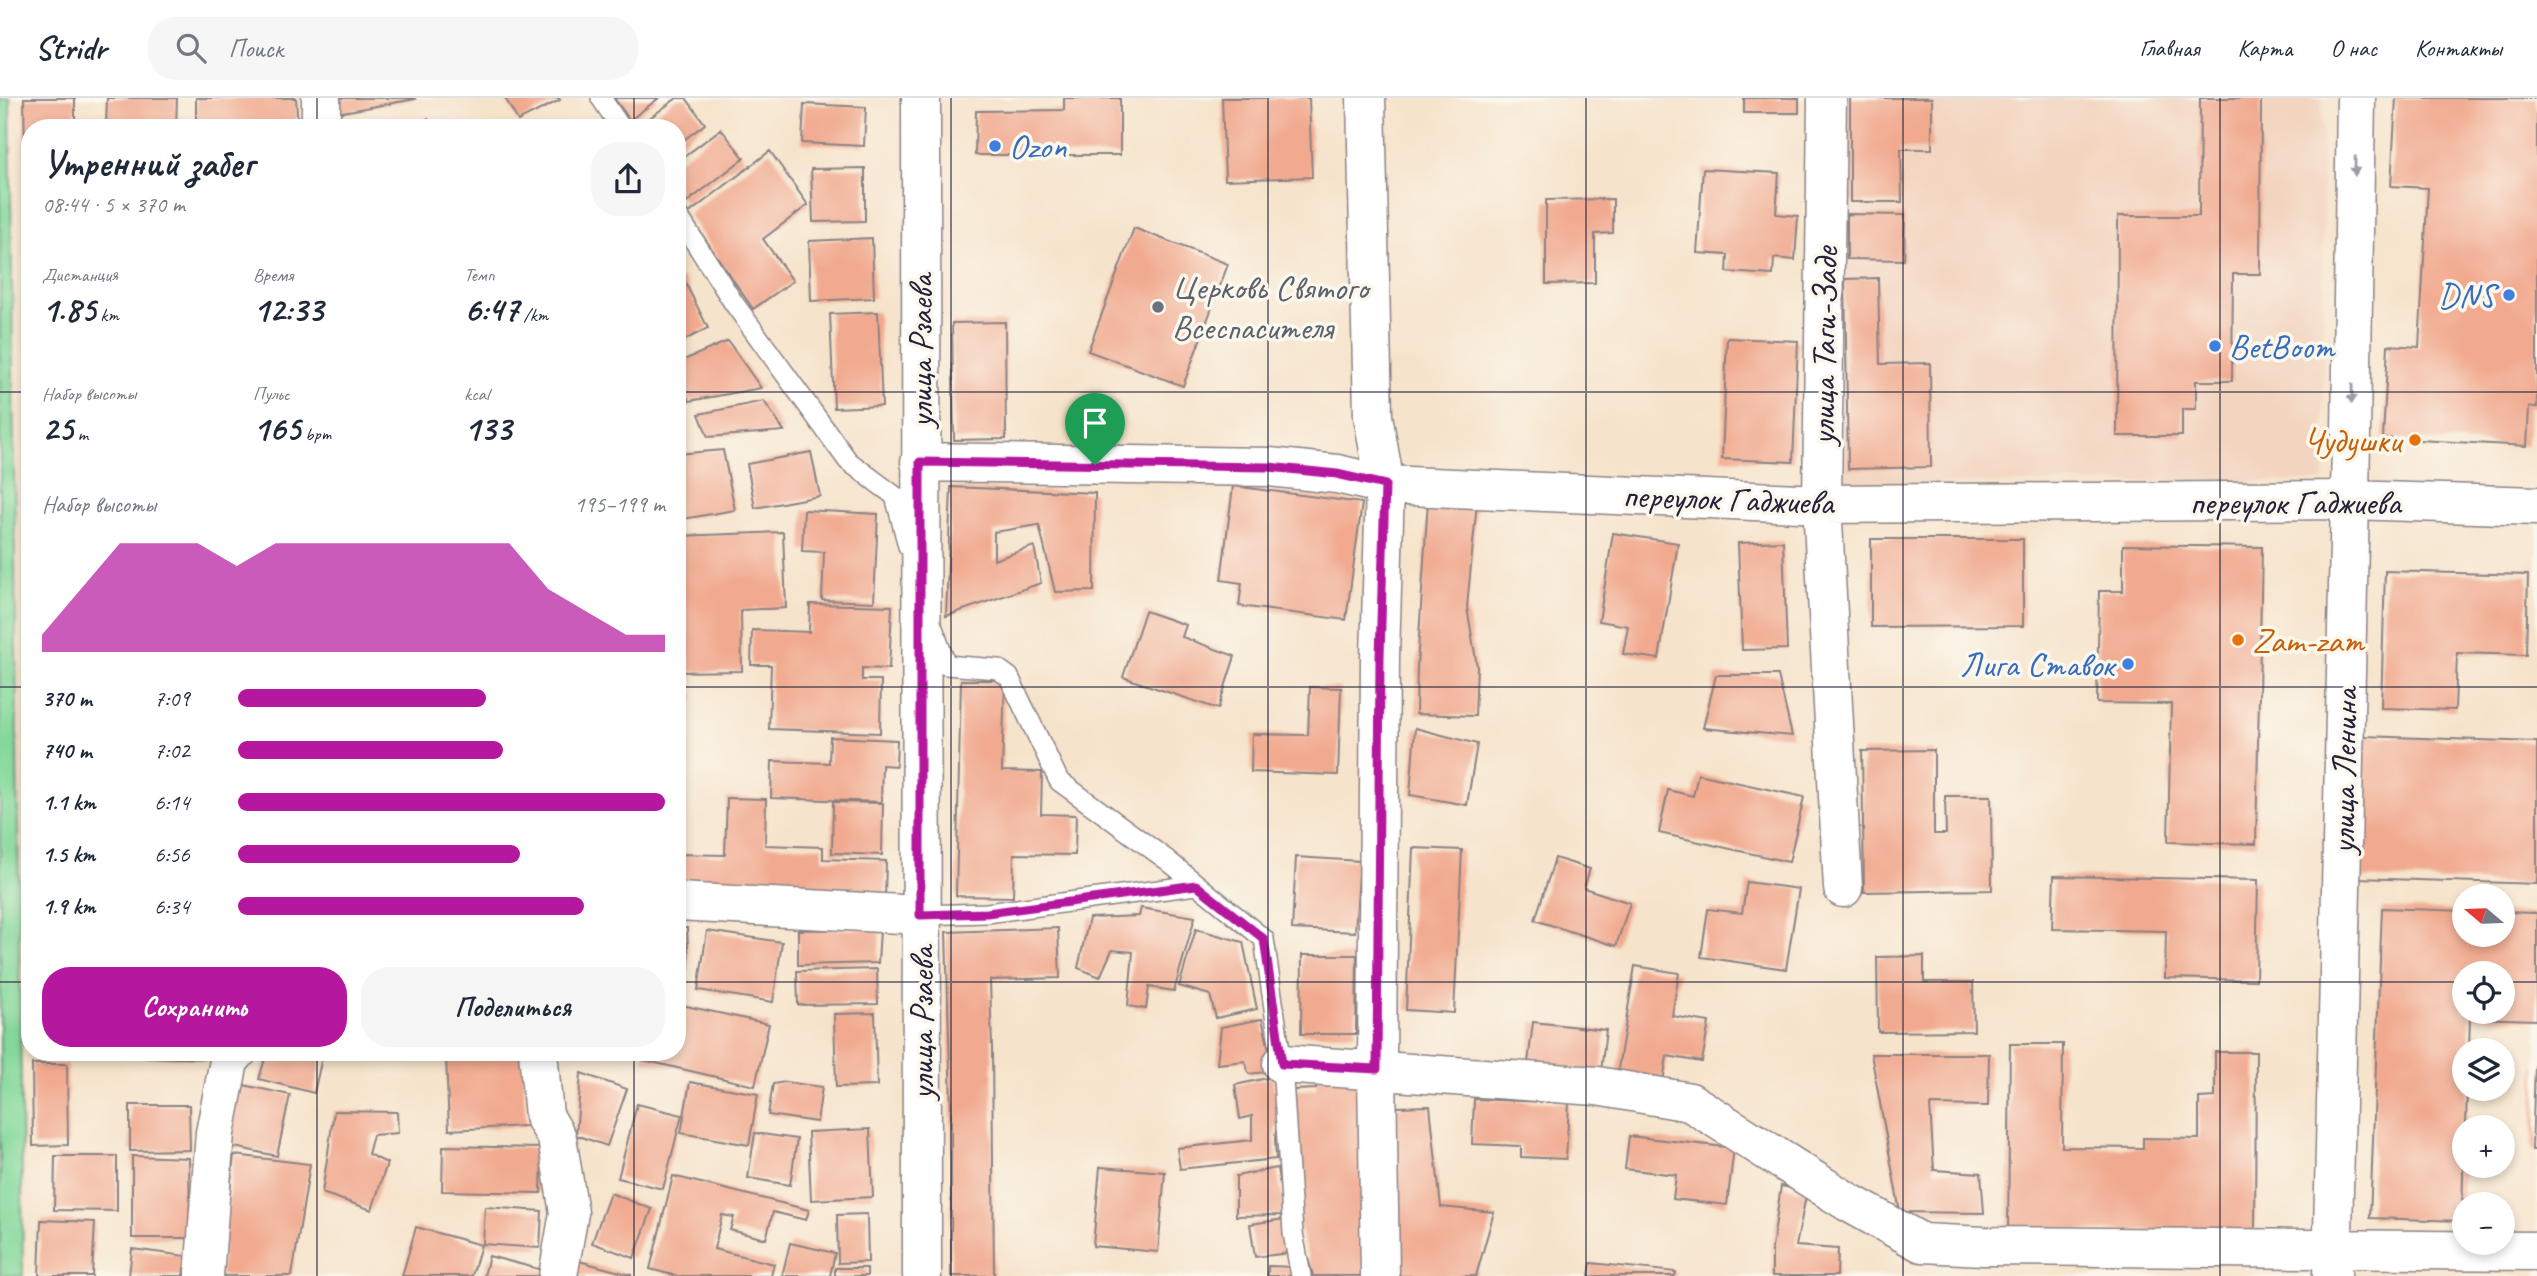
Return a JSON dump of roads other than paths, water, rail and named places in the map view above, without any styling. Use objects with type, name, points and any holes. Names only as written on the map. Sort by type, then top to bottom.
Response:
[{"type":"street","points":[[321,98],[321,119]]},
{"type":"street","name":"улица Рзаева","points":[[921,98],[922,1276]]},
{"type":"street","points":[[1366,98],[1373,416],[1385,485],[1380,657],[1377,1069],[1380,1276]]},
{"type":"street","name":"улица Таги-Заде","points":[[1826,98],[1822,504],[1843,888]]},
{"type":"street","name":"улица Ленина","points":[[2333,1262],[2356,98]]},
{"type":"street","name":"переулок Гаджиева","points":[[920,462],[1269,467],[1337,474],[1385,485],[1822,504],[2350,500],[2537,506]]},
{"type":"street","points":[[686,902],[920,915]]},
{"type":"street","points":[[204,1276],[215,1133],[229,1061]]},
{"type":"street","points":[[539,1061],[544,1116],[557,1138],[569,1213],[558,1276]]},
{"type":"street","points":[[1282,1064],[1597,1086],[1690,1102],[1848,1202],[1922,1243],[2333,1262],[2537,1251]]},
{"type":"lane","points":[[601,98],[615,119]]},
{"type":"lane","points":[[686,228],[733,302],[848,461],[895,496],[920,591],[946,665],[998,669],[1009,677],[1059,781],[1167,860],[1264,939],[1282,1064],[1293,1233],[1301,1276]]},
{"type":"lane","points":[[920,915],[987,913],[1196,885]]},
{"type":"place","name":"Ozon","points":[[995,146]]},
{"type":"place","name":"DNS","points":[[2509,295]]},
{"type":"place","name":"Церковь Святого Всеспасителя","points":[[1158,307]]},
{"type":"place","name":"BetBoom","points":[[2215,346]]},
{"type":"place","name":"Чудушки","points":[[2415,440]]},
{"type":"place","name":"Zam-zam","points":[[2238,640]]},
{"type":"place","name":"Лига Ставок","points":[[2128,664]]}]
